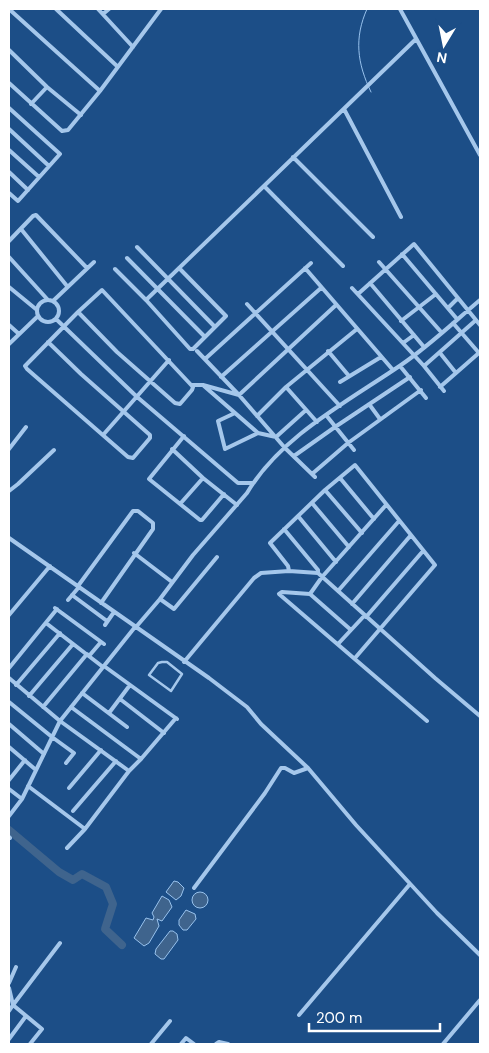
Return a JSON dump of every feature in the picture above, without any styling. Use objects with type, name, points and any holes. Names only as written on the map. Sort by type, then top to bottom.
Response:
[{"type":"street","points":[[9,9],[100,91]]},
{"type":"street","points":[[56,9],[118,67]]},
{"type":"street","points":[[98,9],[133,47]]},
{"type":"street","points":[[103,14],[109,9]]},
{"type":"street","points":[[9,83],[62,131],[68,130],[100,91],[161,9]]},
{"type":"street","points":[[400,9],[480,155]]},
{"type":"street","points":[[146,300],[344,109],[367,84],[416,39]]},
{"type":"street","points":[[9,50],[47,87],[81,115]]},
{"type":"street","points":[[31,104],[47,87]]},
{"type":"street","points":[[9,108],[60,154],[18,200],[9,193]]},
{"type":"street","points":[[344,109],[401,217]]},
{"type":"street","points":[[9,129],[49,166]]},
{"type":"street","points":[[9,150],[39,177]]},
{"type":"street","points":[[294,157],[373,237]]},
{"type":"street","points":[[9,172],[28,190]]},
{"type":"street","points":[[264,186],[344,266]]},
{"type":"street","points":[[9,241],[36,215],[87,268]]},
{"type":"street","points":[[21,229],[67,286]]},
{"type":"street","points":[[358,294],[414,244],[480,325]]},
{"type":"street","points":[[137,247],[215,327]]},
{"type":"street","points":[[402,254],[448,308],[461,333],[480,353],[440,387]]},
{"type":"street","points":[[9,257],[58,309],[56,319]]},
{"type":"street","points":[[127,258],[205,337]]},
{"type":"street","points":[[37,310],[42,302],[50,301],[94,262]]},
{"type":"street","points":[[379,262],[442,333]]},
{"type":"street","points":[[205,359],[311,263]]},
{"type":"street","points":[[115,269],[190,349],[193,349],[224,319],[225,314],[179,268]]},
{"type":"street","points":[[305,268],[393,370]]},
{"type":"street","points":[[370,283],[424,347]]},
{"type":"street","points":[[9,287],[37,310],[38,316],[46,322],[56,319]]},
{"type":"street","points":[[222,377],[321,288]]},
{"type":"street","points":[[352,288],[424,366],[444,392]]},
{"type":"street","points":[[48,342],[150,435],[149,440],[131,458],[25,366],[48,342],[64,327],[78,312],[101,291],[104,291],[192,385],[204,385],[239,395]]},
{"type":"street","points":[[402,321],[436,294]]},
{"type":"street","points":[[448,308],[458,298]]},
{"type":"street","points":[[9,814],[22,799],[60,721],[193,555],[237,505],[272,459],[326,415],[400,366],[480,300]]},
{"type":"street","points":[[248,304],[340,406]]},
{"type":"street","points":[[239,395],[336,306]]},
{"type":"street","points":[[78,312],[117,352],[177,404],[180,404],[192,390],[192,385]]},
{"type":"street","points":[[9,344],[38,316]]},
{"type":"street","points":[[56,319],[136,396],[238,483],[253,483]]},
{"type":"street","points":[[424,366],[476,320]]},
{"type":"street","points":[[9,325],[19,334]]},
{"type":"street","points":[[257,416],[286,387],[357,329]]},
{"type":"street","points":[[403,343],[414,335]]},
{"type":"street","points":[[197,351],[239,395],[285,448],[313,475],[348,444],[421,390]]},
{"type":"street","points":[[328,351],[349,376]]},
{"type":"street","points":[[440,353],[456,373]]},
{"type":"street","points":[[340,382],[381,357]]},
{"type":"street","points":[[103,435],[169,360]]},
{"type":"street","points":[[400,366],[426,398]]},
{"type":"street","points":[[294,456],[410,377]]},
{"type":"street","points":[[204,385],[258,433],[276,437]]},
{"type":"street","points":[[286,387],[317,422]]},
{"type":"street","points":[[369,404],[380,419]]},
{"type":"street","points":[[276,437],[306,410]]},
{"type":"street","points":[[235,413],[218,421],[225,449],[258,433]]},
{"type":"street","points":[[326,415],[354,450]]},
{"type":"street","points":[[9,449],[26,427]]},
{"type":"street","points":[[184,436],[149,479],[200,520],[224,494]]},
{"type":"street","points":[[172,449],[203,478],[237,505]]},
{"type":"street","points":[[9,491],[54,450]]},
{"type":"street","points":[[289,571],[288,566],[270,543],[355,464],[435,565],[355,658]]},
{"type":"street","points":[[180,504],[203,478]]},
{"type":"street","points":[[340,478],[374,519]]},
{"type":"street","points":[[326,490],[362,533]]},
{"type":"street","points":[[312,503],[349,547]]},
{"type":"street","points":[[310,594],[322,577],[386,505]]},
{"type":"street","points":[[68,600],[136,510],[153,523],[154,526],[100,603]]},
{"type":"street","points":[[298,516],[336,562]]},
{"type":"street","points":[[338,591],[399,521]]},
{"type":"street","points":[[284,529],[322,577],[480,716]]},
{"type":"street","points":[[352,604],[411,536]]},
{"type":"street","points":[[9,538],[247,707],[261,724],[308,768],[448,925],[480,954]]},
{"type":"street","points":[[338,644],[366,616],[423,551]]},
{"type":"street","points":[[134,553],[172,582]]},
{"type":"street","points":[[160,598],[174,609],[217,557]]},
{"type":"street","points":[[9,615],[50,566]]},
{"type":"street","points":[[184,662],[254,578],[261,573],[289,571],[318,573]]},
{"type":"street","points":[[351,630],[310,594],[282,592],[279,594],[427,721]]},
{"type":"street","points":[[72,595],[106,623],[114,612]]},
{"type":"street","points":[[9,668],[56,609],[103,643],[88,655],[43,707]]},
{"type":"street","points":[[46,623],[176,719],[142,759],[129,771],[85,829],[67,848]]},
{"type":"street","points":[[16,684],[60,633]]},
{"type":"street","points":[[29,696],[73,644]]},
{"type":"street","points":[[162,662],[167,662],[182,674],[171,690],[149,675],[158,663],[162,662]]},
{"type":"street","points":[[9,678],[60,721],[129,771]]},
{"type":"street","points":[[109,714],[130,685]]},
{"type":"street","points":[[82,693],[127,727]]},
{"type":"street","points":[[120,699],[164,733]]},
{"type":"street","points":[[9,702],[74,753],[66,763]]},
{"type":"street","points":[[71,707],[142,759]]},
{"type":"street","points":[[9,724],[44,754]]},
{"type":"street","points":[[10,749],[36,770]]},
{"type":"street","points":[[69,788],[101,750]]},
{"type":"street","points":[[9,780],[25,760]]},
{"type":"street","points":[[73,811],[116,761]]},
{"type":"street","points":[[194,888],[265,793],[281,768],[294,773],[308,768]]},
{"type":"street","points":[[28,786],[85,829]]},
{"type":"street","points":[[9,789],[22,799]]},
{"type":"street","points":[[300,1015],[410,884]]},
{"type":"street","points":[[9,1011],[60,942]]},
{"type":"street","points":[[9,983],[16,967]]},
{"type":"street","points":[[9,988],[13,1005],[42,1029],[30,1044]]},
{"type":"street","points":[[442,1044],[480,1000]]},
{"type":"street","points":[[9,1039],[26,1016]]},
{"type":"street","points":[[151,1044],[170,1021]]},
{"type":"street","points":[[181,1044],[186,1038],[194,1044]]},
{"type":"street","points":[[216,1044],[219,1042],[228,1044]]},
{"type":"water","points":[[174,881],[184,888],[181,896],[176,900],[166,892]]},
{"type":"water","points":[[197,892],[203,892],[208,897],[206,906],[197,908],[192,903],[192,897]]},
{"type":"water","points":[[162,896],[169,900],[172,907],[162,921],[157,919],[159,926],[149,943],[144,946],[134,938],[146,918],[153,920],[152,913]]},
{"type":"water","points":[[186,910],[195,914],[196,919],[187,930],[183,930],[179,925],[179,920]]},
{"type":"water","points":[[170,931],[177,934],[178,940],[164,959],[161,959],[155,954],[156,949]]},
{"type":"waterway","points":[[367,9],[360,30],[359,50],[360,61],[371,92]]},
{"type":"waterway","points":[[9,830],[59,872],[73,880],[82,874],[106,887],[113,904],[105,929],[122,945]]}]
